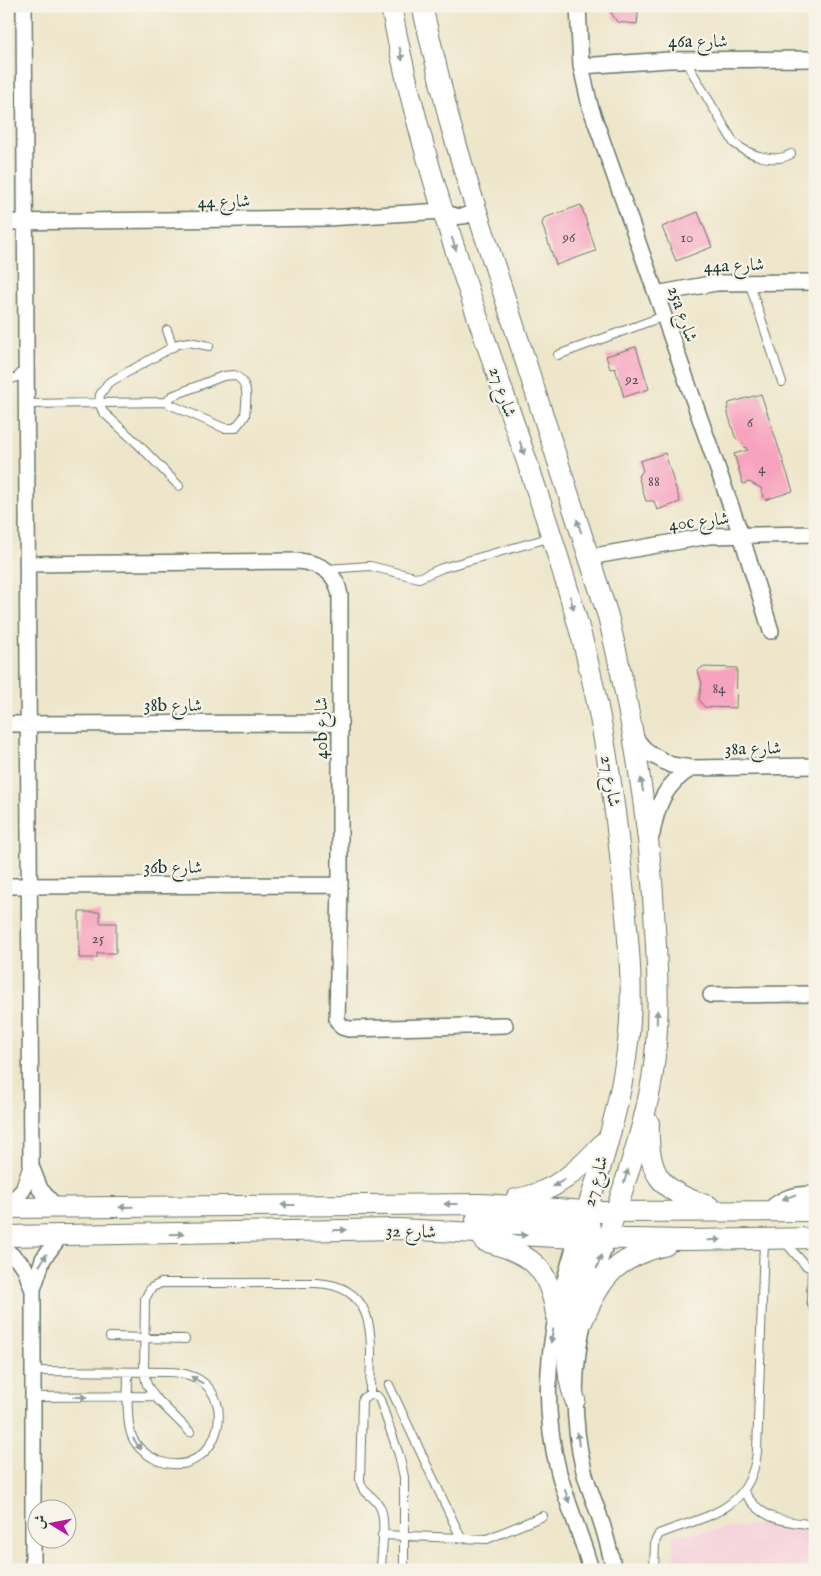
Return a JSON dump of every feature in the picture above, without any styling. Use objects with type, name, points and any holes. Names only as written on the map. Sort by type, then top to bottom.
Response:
[{"type":"street","points":[[6,1207],[23,1190],[31,1166],[24,6]]},
{"type":"street","name":"شارع 27","points":[[391,6],[407,80],[443,211],[552,537],[579,627],[608,761],[629,942],[629,1032],[623,1077],[608,1138],[575,1374],[575,1400],[579,1449],[584,1473],[601,1519],[614,1570]]},
{"type":"street","name":"شارع 27","points":[[422,6],[450,123],[608,616],[634,737],[649,846],[658,996],[652,1079],[640,1128],[556,1314],[547,1378],[552,1442],[559,1474],[592,1570]]},
{"type":"street","name":"25a شارع","points":[[578,6],[581,66],[592,113],[741,535],[771,631]]},
{"type":"street","name":"46a شارع","points":[[581,66],[685,60],[815,59]]},
{"type":"street","name":"شارع 44","points":[[6,222],[327,218],[443,211],[456,217],[464,216],[477,209]]},
{"type":"street","name":"44a شارع","points":[[656,294],[703,284],[815,282]]},
{"type":"street","name":"40c شارع","points":[[589,557],[708,536],[815,534]]},
{"type":"street","points":[[27,564],[299,561],[318,564],[327,569]]},
{"type":"street","name":"40b شارع","points":[[327,569],[338,586],[340,595],[340,885],[337,1016],[342,1027],[349,1029],[505,1024]]},
{"type":"street","name":"38b شارع","points":[[6,724],[340,723]]},
{"type":"street","name":"38a شارع","points":[[634,737],[655,758],[671,765],[692,768],[815,766]]},
{"type":"street","points":[[649,846],[654,819],[663,795],[680,775],[692,768]]},
{"type":"street","name":"36b شارع","points":[[6,886],[340,885]]},
{"type":"street","points":[[711,995],[815,994]]},
{"type":"street","points":[[575,1400],[567,1367],[568,1334],[576,1290],[632,1093],[634,1063],[629,1032]]},
{"type":"street","points":[[652,1079],[648,1145],[650,1159],[656,1174],[676,1194],[730,1212]]},
{"type":"street","points":[[482,1204],[529,1197],[544,1192],[576,1172],[608,1138]]},
{"type":"street","points":[[31,1166],[40,1189],[57,1208]]},
{"type":"street","points":[[398,1229],[465,1220],[554,1221],[596,1225],[730,1221],[767,1212],[776,1203],[788,1196],[815,1194]]},
{"type":"street","name":"شارع 32","points":[[6,1207],[482,1204],[686,1240],[815,1238]]},
{"type":"street","name":"شارع 32","points":[[6,1236],[398,1229],[453,1232],[596,1225],[730,1212],[815,1211]]},
{"type":"street","points":[[453,1232],[512,1249],[530,1259],[547,1280],[556,1314]]},
{"type":"street","points":[[33,1570],[32,1289],[38,1269],[61,1235]]},
{"type":"street","points":[[582,1322],[603,1280],[621,1263],[647,1250],[686,1240]]},
{"type":"street","points":[[6,1250],[24,1266],[32,1289]]},
{"type":"lane","points":[[685,60],[734,143],[742,149],[768,158],[782,159],[791,154]]},
{"type":"lane","points":[[749,282],[782,382]]},
{"type":"lane","points":[[558,355],[664,316]]},
{"type":"lane","points":[[167,330],[173,347]]},
{"type":"lane","points":[[179,486],[103,412],[99,403],[100,395],[108,383],[173,347],[189,342],[209,346]]},
{"type":"lane","points":[[6,381],[17,377],[26,367]]},
{"type":"lane","points":[[229,374],[239,377],[246,385],[245,416],[235,428],[224,428],[172,407],[168,402],[172,396],[229,374]]},
{"type":"lane","points":[[26,404],[168,402]]},
{"type":"lane","points":[[327,569],[370,566],[419,578],[442,568],[552,537]]},
{"type":"lane","points":[[773,1238],[805,1265],[813,1269],[811,1301],[815,1312]]},
{"type":"lane","points":[[654,1570],[655,1542],[659,1534],[723,1509],[744,1492],[751,1480],[757,1452],[773,1238]]},
{"type":"lane","points":[[190,1432],[154,1396],[147,1385],[144,1372],[145,1299],[150,1288],[161,1283],[330,1284],[353,1296],[366,1310],[370,1328],[370,1394]]},
{"type":"lane","points":[[110,1337],[185,1339]]},
{"type":"lane","points":[[33,1371],[144,1372],[181,1373],[202,1382],[210,1390],[219,1411],[217,1434],[212,1444],[194,1459],[184,1463],[161,1462],[151,1457],[135,1441],[130,1431],[128,1372]]},
{"type":"lane","points":[[389,1385],[461,1538]]},
{"type":"lane","points":[[381,1570],[382,1535],[380,1506],[363,1490],[360,1480],[362,1401],[363,1398],[370,1394],[377,1396],[380,1400],[402,1466],[404,1570]]},
{"type":"lane","points":[[33,1397],[154,1396]]},
{"type":"lane","points":[[744,1492],[765,1515],[776,1519],[815,1525]]},
{"type":"lane","points":[[382,1535],[479,1540],[496,1537],[543,1516]]},
{"type":"shaded area","points":[[782,1522],[815,1528],[815,1570],[675,1570],[673,1535]]},
{"type":"building","points":[[607,6],[639,6],[637,24],[617,22]]},
{"type":"building","points":[[581,205],[596,251],[556,265],[542,224],[544,218]]},
{"type":"building","points":[[698,212],[712,247],[676,261],[662,227]]},
{"type":"building","points":[[636,347],[649,389],[624,397],[615,368],[610,369],[606,356]]},
{"type":"building","points":[[761,394],[793,491],[765,500],[761,488],[749,482],[743,484],[734,454],[748,450],[735,437],[727,410],[729,403]]},
{"type":"building","points":[[665,453],[680,502],[657,510],[654,501],[646,501],[638,476],[643,471],[640,461]]},
{"type":"building","points":[[702,667],[737,668],[736,708],[704,707],[699,699],[702,683],[698,671]]},
{"type":"building","points":[[79,912],[100,912],[100,923],[116,923],[116,953],[97,953],[97,958],[79,958]]}]
